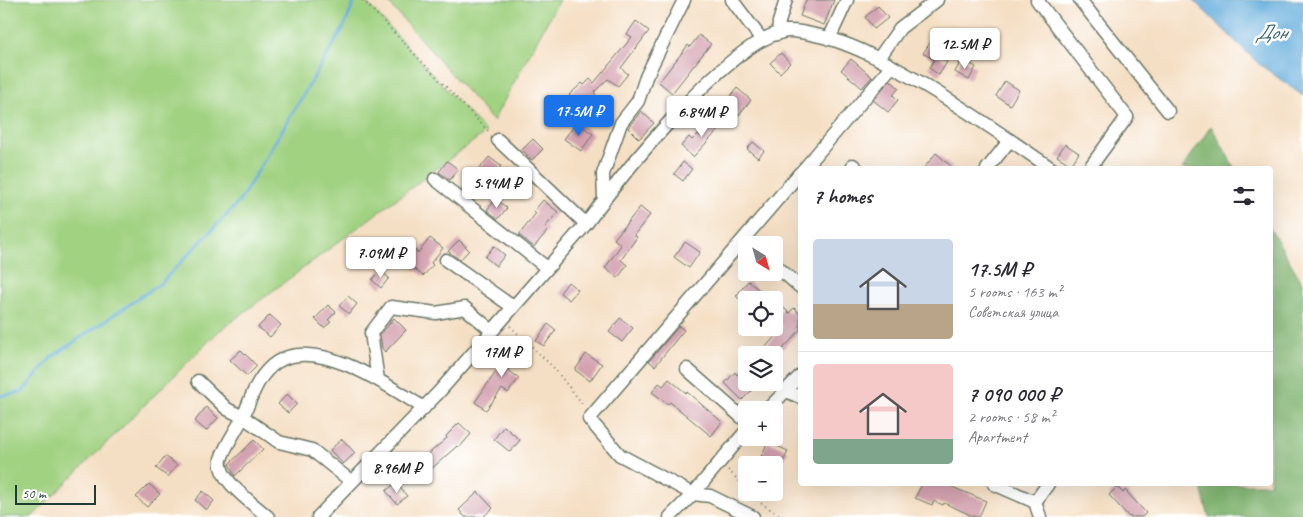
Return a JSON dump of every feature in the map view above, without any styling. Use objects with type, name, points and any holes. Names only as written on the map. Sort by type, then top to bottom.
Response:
[{"type":"street","points":[[604,198],[603,174],[621,123],[638,101],[646,77],[684,0]]},
{"type":"street","points":[[732,0],[762,40]]},
{"type":"street","points":[[778,34],[779,22],[786,0]]},
{"type":"street","points":[[829,39],[847,0]]},
{"type":"street","points":[[879,58],[900,28],[926,4],[937,0]]},
{"type":"street","points":[[1037,0],[1127,117],[1091,166]]},
{"type":"street","points":[[1080,0],[1168,111]]},
{"type":"street","points":[[318,517],[424,408],[513,308],[586,224],[604,198],[671,120],[720,71],[762,40],[788,31],[812,34],[856,47],[879,58],[946,98],[1048,166]]},
{"type":"street","points":[[807,166],[892,66]]},
{"type":"street","points":[[498,140],[586,224]]},
{"type":"street","points":[[989,166],[1010,140]]},
{"type":"street","points":[[753,517],[710,496],[694,494],[620,455],[589,419],[798,175]]},
{"type":"street","points":[[435,179],[547,268]]},
{"type":"street","points":[[446,260],[513,308]]},
{"type":"street","points":[[783,272],[798,285]]},
{"type":"street","points":[[378,380],[370,334],[392,307],[436,313],[465,308],[492,331]]},
{"type":"street","points":[[268,517],[229,482],[220,468],[221,458],[243,417],[259,381],[276,362],[293,356],[311,354],[338,362],[378,380],[424,408]]},
{"type":"street","points":[[687,369],[738,414]]},
{"type":"street","points":[[776,401],[798,378]]},
{"type":"street","points":[[198,381],[227,409],[243,417],[278,442],[312,450],[352,482]]},
{"type":"street","points":[[786,391],[798,396]]},
{"type":"street","points":[[670,517],[694,494],[738,441]]},
{"type":"street","points":[[998,486],[1034,502],[1040,517]]},
{"type":"street","points":[[1034,502],[1046,486]]},
{"type":"path","points":[[363,0],[438,77],[479,124],[498,140]]},
{"type":"path","points":[[502,319],[553,367],[581,402],[589,419]]},
{"type":"path","points":[[719,464],[738,480]]},
{"type":"path","points":[[759,501],[784,517]]},
{"type":"green space","points":[[0,0],[364,0],[486,132],[219,331],[32,517],[0,517]]},
{"type":"green space","points":[[386,0],[559,0],[493,121]]},
{"type":"green space","points":[[1211,126],[1233,166],[1184,166]]},
{"type":"green space","points":[[1273,233],[1303,284],[1303,517],[1209,517],[1201,486],[1273,486]]},
{"type":"water","name":"Дон","points":[[1193,0],[1303,0],[1303,96],[1258,63]]},
{"type":"building","points":[[806,0],[834,0],[824,25],[800,16]]},
{"type":"building","points":[[878,6],[888,18],[874,29],[865,17]]},
{"type":"building","points":[[636,21],[649,31],[621,68],[628,74],[618,86],[608,79],[594,92],[596,95],[581,108],[569,95],[582,83],[584,85],[590,79],[594,83],[632,37],[627,34]]},
{"type":"building","points":[[699,35],[711,44],[672,93],[659,82],[688,45],[690,47]]},
{"type":"building","points":[[932,40],[946,49],[940,58],[947,62],[939,75],[929,68],[934,60],[923,53]]},
{"type":"building","points":[[781,53],[790,63],[780,73],[770,63]]},
{"type":"building","points":[[851,59],[872,77],[862,88],[841,70]]},
{"type":"building","points":[[962,59],[976,67],[969,80],[955,72]]},
{"type":"building","points":[[890,80],[899,88],[893,95],[898,100],[888,112],[873,100]]},
{"type":"building","points":[[1005,81],[1019,90],[1010,105],[996,96]]},
{"type":"building","points":[[737,88],[751,100],[739,115],[725,103]]},
{"type":"building","points":[[641,111],[654,123],[639,139],[628,128]]},
{"type":"building","points":[[715,117],[724,124],[693,157],[681,146],[689,137],[692,140],[698,134],[700,136]]},
{"type":"building","points":[[577,122],[593,134],[581,151],[564,139]]},
{"type":"building","points":[[533,139],[543,149],[532,160],[522,150]]},
{"type":"building","points":[[753,142],[764,151],[758,158],[747,149]]},
{"type":"building","points":[[1065,144],[1079,153],[1071,165],[1057,156]]},
{"type":"building","points":[[936,153],[951,166],[925,166]]},
{"type":"building","points":[[489,157],[501,166],[474,199],[462,190]]},
{"type":"building","points":[[447,161],[458,169],[450,180],[439,172]]},
{"type":"building","points":[[683,162],[692,169],[683,181],[674,174]]},
{"type":"building","points":[[496,199],[507,208],[498,219],[487,210]]},
{"type":"building","points":[[543,200],[558,212],[545,227],[548,230],[534,247],[519,235],[536,213],[534,211]]},
{"type":"building","points":[[640,207],[650,215],[634,235],[637,237],[621,260],[627,265],[618,278],[605,268],[621,245],[614,239]]},
{"type":"building","points":[[430,238],[443,248],[431,263],[433,265],[423,276],[406,262],[415,250],[418,253]]},
{"type":"building","points":[[459,240],[469,250],[460,260],[448,251]]},
{"type":"building","points":[[685,242],[700,252],[689,268],[674,257]]},
{"type":"building","points":[[494,246],[505,255],[496,266],[485,257]]},
{"type":"building","points":[[380,270],[389,278],[381,288],[372,280]]},
{"type":"building","points":[[748,281],[760,291],[740,291]]},
{"type":"building","points":[[568,282],[578,290],[569,300],[560,293]]},
{"type":"building","points":[[348,296],[357,304],[349,314],[339,306]]},
{"type":"building","points":[[328,305],[336,312],[328,320],[331,322],[324,328],[315,319]]},
{"type":"building","points":[[794,308],[798,312],[798,332],[783,349],[783,346],[767,346],[775,336],[783,336],[783,309],[789,313]]},
{"type":"building","points":[[270,315],[281,325],[270,337],[258,327]]},
{"type":"building","points":[[394,318],[406,330],[385,352],[382,348],[380,335]]},
{"type":"building","points":[[620,318],[633,328],[622,342],[609,332]]},
{"type":"building","points":[[548,324],[556,330],[544,346],[536,341]]},
{"type":"building","points":[[679,326],[684,330],[655,366],[649,361]]},
{"type":"building","points":[[518,340],[529,348],[523,356],[520,353],[508,370],[519,378],[508,393],[502,389],[486,410],[475,402]]},
{"type":"building","points":[[241,350],[257,366],[247,376],[230,360]]},
{"type":"building","points":[[586,354],[602,364],[590,381],[575,370]]},
{"type":"building","points":[[735,372],[737,375],[738,391],[751,391],[742,400],[725,383]]},
{"type":"building","points":[[669,379],[722,422],[711,436],[670,402],[668,404],[652,392],[659,383],[663,386]]},
{"type":"building","points":[[287,394],[297,404],[288,413],[278,404]]},
{"type":"building","points":[[206,407],[218,418],[206,431],[195,421]]},
{"type":"building","points":[[459,423],[471,434],[459,448],[457,446],[429,471],[420,461],[447,438],[446,436]]},
{"type":"building","points":[[504,426],[520,440],[510,452],[494,439]]},
{"type":"building","points":[[342,439],[355,453],[343,464],[330,450]]},
{"type":"building","points":[[254,440],[263,449],[235,476],[229,464]]},
{"type":"building","points":[[766,446],[777,446],[788,451],[783,462],[783,456],[761,456]]},
{"type":"building","points":[[165,456],[177,465],[168,477],[156,468]]},
{"type":"building","points":[[396,483],[407,496],[397,504],[386,491]]},
{"type":"building","points":[[149,484],[160,494],[147,507],[136,497]]},
{"type":"building","points":[[921,486],[950,486],[986,501],[979,517],[975,517],[944,503],[943,505],[934,501],[932,505],[915,498]]},
{"type":"building","points":[[1117,487],[1123,493],[1125,490],[1146,513],[1142,517],[1129,517],[1109,495]]},
{"type":"building","points":[[203,491],[214,501],[206,510],[195,500]]},
{"type":"building","points":[[478,492],[493,508],[483,517],[465,517],[459,510]]},
{"type":"waterway","points":[[0,396],[22,392],[52,357],[161,283],[239,202],[344,27],[355,0]]}]
